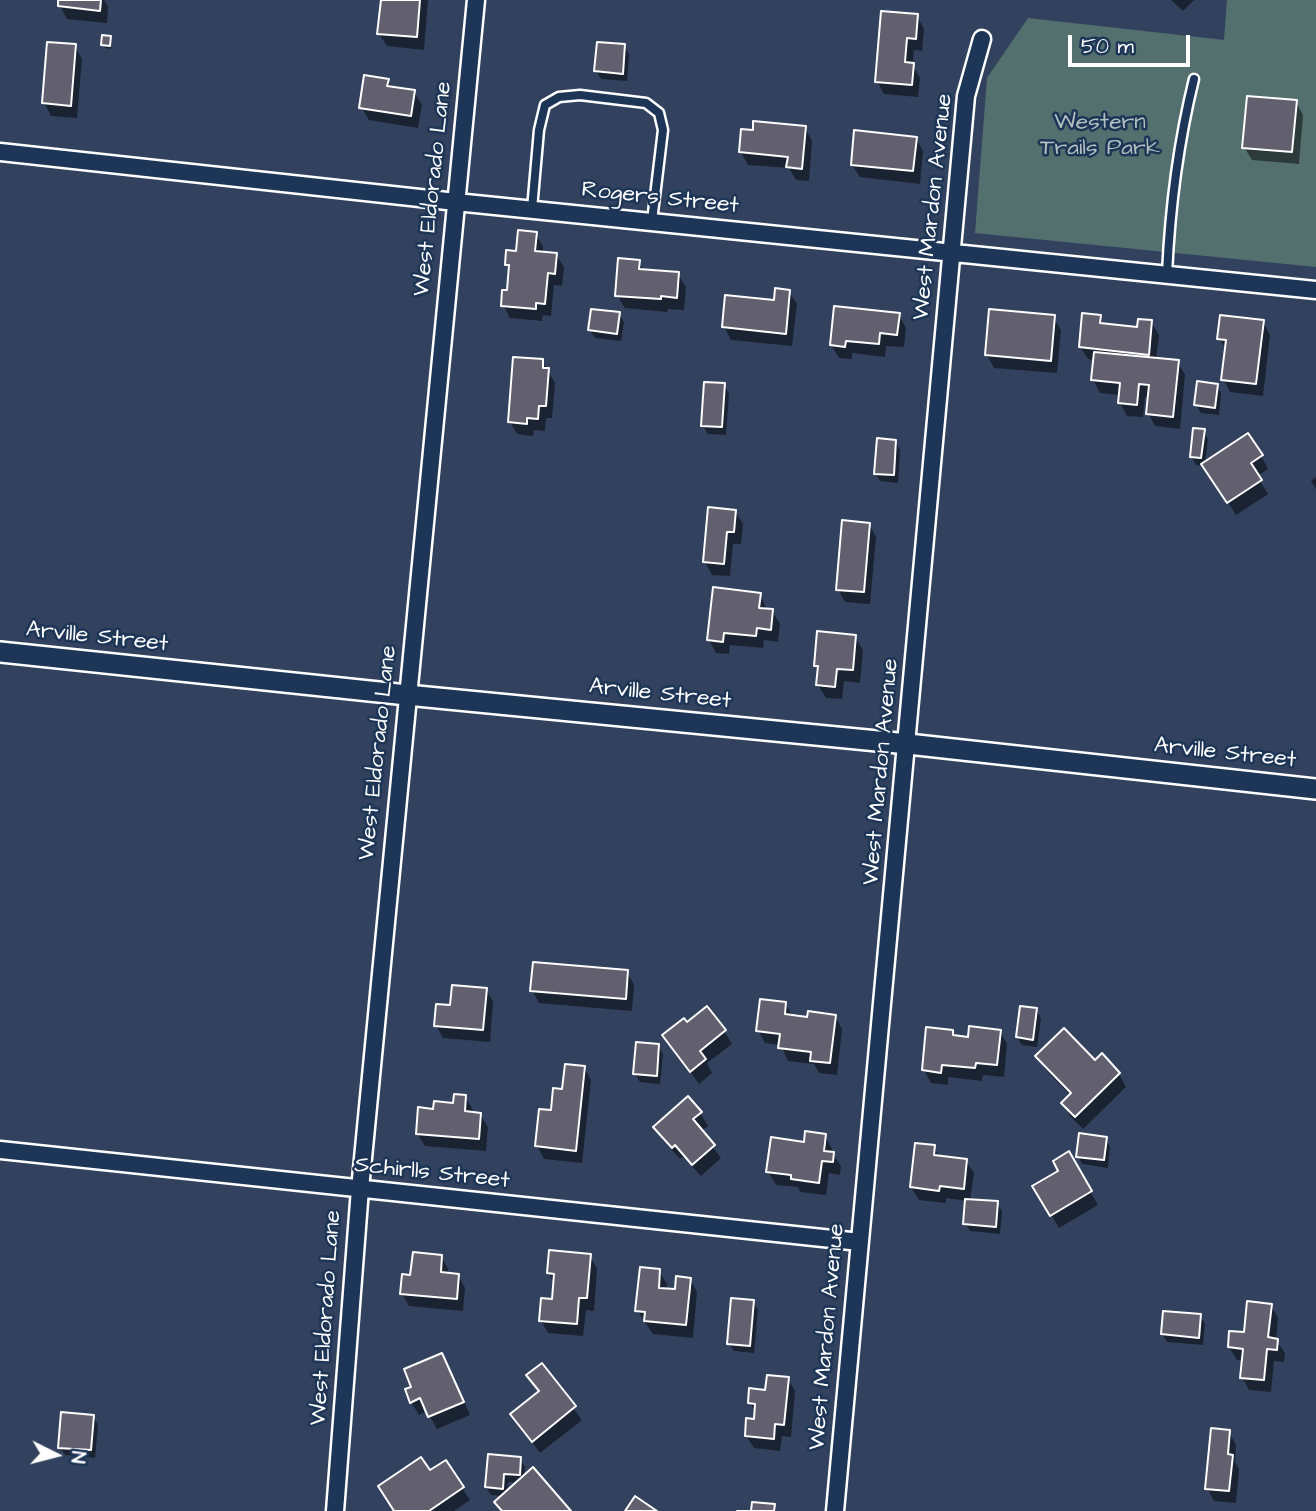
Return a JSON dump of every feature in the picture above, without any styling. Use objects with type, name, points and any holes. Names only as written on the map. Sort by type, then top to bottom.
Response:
[{"type":"street","name":"West Eldorado Lane","points":[[335,1511],[360,1189],[476,0]]},
{"type":"street","name":"West Mardon Avenue","points":[[835,1511],[966,96],[982,39]]},
{"type":"street","name":"Rogers Street","points":[[0,152],[456,202],[1316,289]]},
{"type":"street","name":"Arville Street","points":[[0,652],[908,744],[1316,789]]},
{"type":"street","name":"Schirlls Street","points":[[0,1150],[860,1242]]},
{"type":"lane","points":[[1167,274],[1173,190],[1184,120],[1194,79]]},
{"type":"lane","points":[[532,209],[539,130],[545,105],[559,97],[580,95],[646,103],[659,113],[663,130],[652,221]]},
{"type":"green space","name":"Western Trails Park","points":[[1227,0],[1316,0],[1316,267],[975,233],[987,78],[1028,18],[1224,40]]},
{"type":"building","points":[[58,0],[101,0],[100,11],[58,6]]},
{"type":"building","points":[[381,0],[420,0],[417,37],[377,34]]},
{"type":"building","points":[[881,11],[918,14],[916,39],[907,38],[905,62],[914,63],[912,85],[875,82]]},
{"type":"building","points":[[102,35],[111,36],[110,46],[101,45]]},
{"type":"building","points":[[47,42],[76,44],[71,106],[42,103]]},
{"type":"building","points":[[597,42],[625,44],[623,74],[594,71]]},
{"type":"building","points":[[364,75],[389,79],[387,86],[415,90],[411,116],[359,108]]},
{"type":"building","points":[[1247,96],[1297,100],[1292,152],[1242,148]]},
{"type":"building","points":[[753,121],[806,126],[802,169],[786,167],[788,157],[739,152],[741,129],[753,130]]},
{"type":"building","points":[[854,130],[917,137],[913,171],[851,165]]},
{"type":"building","points":[[518,230],[537,232],[535,251],[557,253],[555,274],[548,273],[545,304],[536,303],[536,309],[501,306],[502,290],[507,290],[509,265],[505,265],[506,250],[516,251]]},
{"type":"building","points":[[618,258],[640,260],[639,269],[679,272],[677,298],[615,296]]},
{"type":"building","points":[[775,288],[790,290],[786,334],[722,327],[725,295],[774,300]]},
{"type":"building","points":[[834,306],[900,313],[897,335],[880,333],[879,344],[846,341],[845,347],[830,345]]},
{"type":"building","points":[[591,309],[620,312],[617,334],[588,330]]},
{"type":"building","points":[[989,309],[1055,315],[1051,361],[985,355]]},
{"type":"building","points":[[1082,313],[1101,315],[1100,323],[1137,327],[1138,319],[1152,320],[1149,355],[1079,347]]},
{"type":"building","points":[[1220,315],[1264,320],[1256,384],[1221,380],[1226,340],[1217,339]]},
{"type":"building","points":[[1094,352],[1179,360],[1173,417],[1146,414],[1149,385],[1139,384],[1137,405],[1118,403],[1120,383],[1091,380]]},
{"type":"building","points":[[513,357],[543,359],[543,368],[549,368],[546,406],[539,406],[538,419],[527,418],[527,424],[508,422]]},
{"type":"building","points":[[1197,381],[1218,384],[1215,408],[1194,405]]},
{"type":"building","points":[[704,382],[725,383],[722,427],[701,426]]},
{"type":"building","points":[[1193,428],[1205,429],[1201,458],[1190,457]]},
{"type":"building","points":[[1248,433],[1263,455],[1251,463],[1262,480],[1227,503],[1201,464]]},
{"type":"building","points":[[877,438],[896,440],[894,475],[874,474]]},
{"type":"building","points":[[708,507],[736,510],[734,532],[727,532],[724,564],[703,562]]},
{"type":"building","points":[[842,520],[870,523],[864,592],[836,590]]},
{"type":"building","points":[[713,587],[761,593],[759,608],[773,609],[771,630],[757,628],[756,636],[724,633],[723,642],[707,640]]},
{"type":"building","points":[[817,631],[856,635],[853,670],[837,669],[835,687],[816,685],[818,666],[814,666]]},
{"type":"building","points":[[533,962],[628,970],[626,999],[530,991]]},
{"type":"building","points":[[452,985],[487,988],[483,1030],[434,1026],[436,1004],[450,1005]]},
{"type":"building","points":[[760,999],[786,1002],[785,1014],[807,1017],[808,1011],[836,1015],[830,1063],[810,1061],[811,1052],[778,1048],[780,1034],[756,1031]]},
{"type":"building","points":[[707,1006],[726,1030],[700,1051],[706,1059],[690,1072],[662,1035],[684,1018],[687,1022]]},
{"type":"building","points":[[1020,1006],[1037,1008],[1033,1040],[1016,1037]]},
{"type":"building","points":[[969,1026],[1001,1030],[997,1065],[976,1063],[975,1068],[942,1065],[941,1073],[922,1070],[926,1027],[953,1030],[953,1035],[968,1037]]},
{"type":"building","points":[[1064,1028],[1095,1060],[1102,1053],[1120,1073],[1075,1117],[1061,1103],[1071,1093],[1035,1056]]},
{"type":"building","points":[[636,1042],[659,1044],[657,1076],[633,1074]]},
{"type":"building","points":[[565,1064],[585,1066],[576,1151],[535,1146],[539,1109],[551,1110],[553,1088],[562,1089]]},
{"type":"building","points":[[454,1094],[466,1095],[465,1111],[481,1113],[479,1139],[416,1134],[418,1107],[433,1109],[434,1101],[453,1103]]},
{"type":"building","points":[[688,1096],[702,1112],[693,1119],[715,1145],[692,1165],[675,1145],[672,1148],[653,1127]]},
{"type":"building","points":[[805,1131],[826,1134],[824,1151],[834,1152],[833,1162],[822,1161],[819,1183],[791,1179],[791,1175],[766,1172],[771,1137],[804,1142]]},
{"type":"building","points":[[1079,1133],[1107,1137],[1104,1160],[1076,1157]]},
{"type":"building","points":[[915,1143],[935,1145],[934,1155],[967,1159],[964,1189],[940,1186],[939,1191],[910,1187]]},
{"type":"building","points":[[1069,1151],[1092,1191],[1050,1216],[1032,1186],[1058,1171],[1053,1161]]},
{"type":"building","points":[[965,1199],[998,1201],[996,1227],[963,1224]]},
{"type":"building","points":[[549,1250],[591,1254],[587,1298],[579,1298],[577,1324],[539,1321],[541,1298],[552,1299],[554,1274],[547,1273]]},
{"type":"building","points":[[413,1252],[442,1255],[441,1272],[459,1274],[457,1299],[400,1294],[402,1274],[410,1275]]},
{"type":"building","points":[[640,1267],[660,1269],[659,1288],[675,1289],[676,1276],[691,1278],[686,1325],[644,1321],[645,1312],[635,1311]]},
{"type":"building","points":[[731,1298],[754,1300],[750,1346],[727,1344]]},
{"type":"building","points":[[1247,1301],[1272,1304],[1268,1337],[1278,1339],[1277,1350],[1267,1349],[1264,1380],[1240,1378],[1243,1349],[1228,1347],[1229,1331],[1244,1332]]},
{"type":"building","points":[[1163,1311],[1201,1314],[1199,1338],[1161,1334]]},
{"type":"building","points":[[442,1353],[464,1402],[428,1417],[420,1398],[410,1403],[405,1389],[411,1387],[404,1369]]},
{"type":"building","points":[[542,1363],[576,1406],[532,1442],[510,1414],[539,1391],[526,1375]]},
{"type":"building","points":[[767,1375],[789,1377],[784,1425],[775,1424],[774,1439],[745,1436],[746,1418],[754,1419],[755,1404],[748,1403],[749,1388],[765,1390]]},
{"type":"building","points":[[61,1412],[94,1415],[91,1450],[58,1448]]},
{"type":"building","points":[[1211,1428],[1230,1430],[1228,1454],[1233,1455],[1229,1491],[1205,1489]]},
{"type":"building","points":[[488,1454],[521,1457],[520,1475],[504,1474],[503,1489],[485,1487]]},
{"type":"building","points":[[421,1457],[430,1470],[446,1460],[464,1487],[429,1511],[394,1511],[378,1486]]},
{"type":"building","points":[[533,1467],[571,1511],[502,1511],[494,1502]]},
{"type":"building","points":[[635,1496],[657,1511],[625,1511]]},
{"type":"building","points":[[752,1502],[775,1504],[774,1511],[751,1511]]}]
